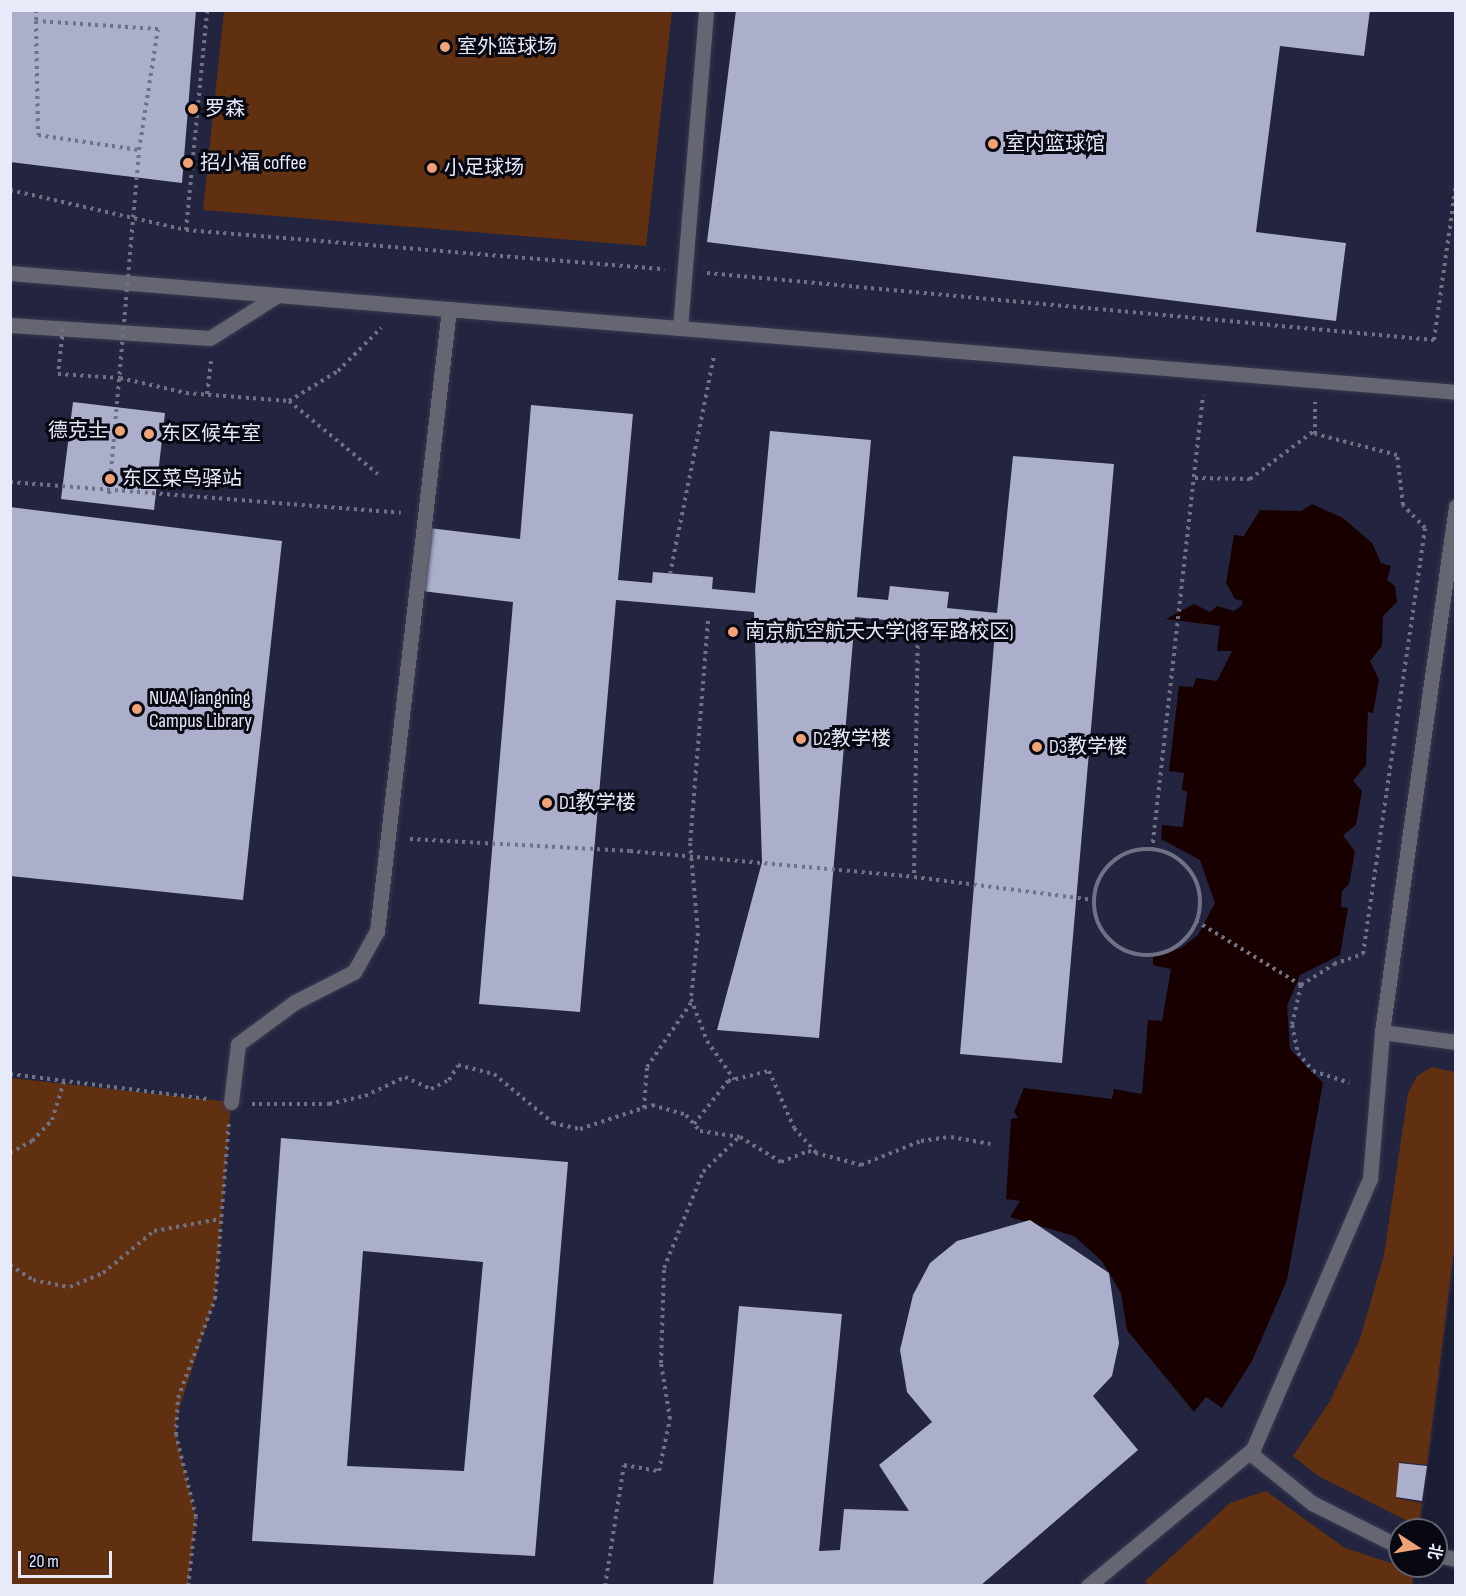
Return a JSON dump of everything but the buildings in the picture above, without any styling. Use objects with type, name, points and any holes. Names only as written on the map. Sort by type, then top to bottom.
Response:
[{"type":"street","points":[[680,328],[706,10]]},
{"type":"street","points":[[10,273],[1455,392]]},
{"type":"street","points":[[10,325],[210,338],[278,295]]},
{"type":"street","points":[[231,1102],[238,1044],[295,1002],[354,972],[377,931],[449,309]]},
{"type":"street","points":[[1088,1586],[1250,1452],[1370,1179],[1382,1032],[1452,562],[1455,506]]},
{"type":"street","points":[[1382,1032],[1455,1042]]},
{"type":"street","points":[[1250,1452],[1312,1503],[1388,1541]]},
{"type":"path","points":[[36,10],[38,135],[139,150]]},
{"type":"path","points":[[186,230],[207,10]]},
{"type":"path","points":[[36,21],[158,29],[139,150],[110,494]]},
{"type":"path","points":[[10,190],[186,230],[685,271],[1434,340],[1455,183]]},
{"type":"path","points":[[289,401],[338,371],[370,334],[421,306]]},
{"type":"path","points":[[63,329],[58,374],[120,378],[186,393],[289,401],[378,474]]},
{"type":"path","points":[[670,574],[718,331]]},
{"type":"path","points":[[1152,850],[1195,478],[1205,371]]},
{"type":"path","points":[[1315,431],[1316,380]]},
{"type":"path","points":[[1195,478],[1250,479],[1315,431]]},
{"type":"path","points":[[1315,431],[1332,441],[1380,446],[1397,455],[1403,506],[1425,528],[1363,954],[1346,960],[1301,985],[1293,1012],[1298,1053],[1313,1071],[1349,1083]]},
{"type":"path","points":[[10,482],[425,515]]},
{"type":"path","points":[[708,621],[690,843],[693,857],[698,939],[692,1002],[707,1041],[734,1079]]},
{"type":"path","points":[[914,877],[918,623]]},
{"type":"path","points":[[387,838],[693,857],[914,877],[1094,900]]},
{"type":"path","points":[[1152,850],[1181,862],[1192,874],[1198,889],[1196,921],[1166,952],[1132,953],[1104,933],[1094,900],[1106,868],[1135,851],[1152,850]]},
{"type":"path","points":[[1196,921],[1301,985]]},
{"type":"path","points":[[644,1108],[647,1067],[692,1002]]},
{"type":"path","points":[[10,1074],[65,1078],[231,1102],[329,1104],[405,1077],[431,1089],[449,1080],[458,1065],[494,1074],[553,1123],[580,1129],[644,1108],[686,1115],[700,1131],[740,1137],[781,1162],[808,1151],[821,1158],[861,1165],[921,1142],[951,1137],[990,1144]]},
{"type":"path","points":[[694,1124],[734,1079],[769,1071],[794,1128],[821,1158]]},
{"type":"path","points":[[10,1153],[33,1141],[52,1120],[65,1078]]},
{"type":"path","points":[[188,1586],[196,1516],[176,1435],[178,1398],[215,1299],[231,1102]]},
{"type":"path","points":[[605,1586],[624,1465],[659,1471],[670,1419],[661,1363],[664,1268],[703,1172],[740,1137]]},
{"type":"path","points":[[10,1265],[33,1280],[70,1287],[102,1273],[154,1231],[188,1221],[219,1222],[222,1212]]},
{"type":"shaded area","name":"南京航空航天大学(将军路校区)","points":[[11,11],[1455,11],[1456,1254],[1423,1518],[1388,1518],[1388,1578],[1414,1578],[1413,1585],[11,1586]]},
{"type":"shaded area","points":[[224,11],[672,11],[646,246],[203,210]]},
{"type":"shaded area","points":[[1312,504],[1343,518],[1372,543],[1381,563],[1391,566],[1387,580],[1395,586],[1397,602],[1383,616],[1382,646],[1370,661],[1379,680],[1373,713],[1368,712],[1366,765],[1353,781],[1362,791],[1356,825],[1343,835],[1355,852],[1349,884],[1342,891],[1341,907],[1348,908],[1340,955],[1300,975],[1287,1006],[1290,1049],[1323,1083],[1287,1280],[1252,1361],[1222,1408],[1206,1397],[1194,1412],[1127,1330],[1121,1293],[1102,1261],[1074,1236],[1010,1217],[1020,1201],[1006,1199],[1011,1119],[1018,1118],[1014,1112],[1024,1088],[1112,1099],[1114,1089],[1142,1094],[1148,1020],[1162,1021],[1171,969],[1153,965],[1153,955],[1181,948],[1198,935],[1215,903],[1200,860],[1161,839],[1162,825],[1183,827],[1187,792],[1182,790],[1184,773],[1169,771],[1179,686],[1193,687],[1196,678],[1217,681],[1232,651],[1217,651],[1220,626],[1166,619],[1194,604],[1210,612],[1217,606],[1234,611],[1241,606],[1243,601],[1235,599],[1226,583],[1234,535],[1244,536],[1260,510],[1301,511]]},
{"type":"shaded area","points":[[1432,1067],[1455,1072],[1455,1242],[1427,1465],[1399,1462],[1396,1498],[1422,1503],[1420,1518],[1401,1518],[1318,1476],[1293,1456],[1330,1401],[1360,1339],[1384,1255],[1408,1093],[1417,1076]]},
{"type":"shaded area","points":[[11,1078],[231,1102],[215,1299],[177,1415],[176,1435],[196,1517],[188,1585],[11,1586]]},
{"type":"shaded area","points":[[1266,1491],[1345,1548],[1388,1562],[1388,1578],[1413,1578],[1412,1585],[1148,1586],[1145,1581],[1230,1503]]},
{"type":"place","name":"室外篮球场","points":[[445,47]]},
{"type":"place","name":"罗森","points":[[193,109]]},
{"type":"place","name":"室内篮球馆","points":[[993,144]]},
{"type":"place","name":"招小福 coffee","points":[[188,163]]},
{"type":"place","name":"小足球场","points":[[432,168]]},
{"type":"place","name":"德克士","points":[[120,431]]},
{"type":"place","name":"东区候车室","points":[[149,434]]},
{"type":"place","name":"东区菜鸟驿站","points":[[110,479]]},
{"type":"place","name":"南京航空航天大学(将军路校区)","points":[[733,632]]},
{"type":"place","name":"NUAA Jiangning Campus Library","points":[[137,709]]},
{"type":"place","name":"D2教学楼","points":[[801,739]]},
{"type":"place","name":"D3教学楼","points":[[1037,747]]},
{"type":"place","name":"D1教学楼","points":[[547,803]]}]
